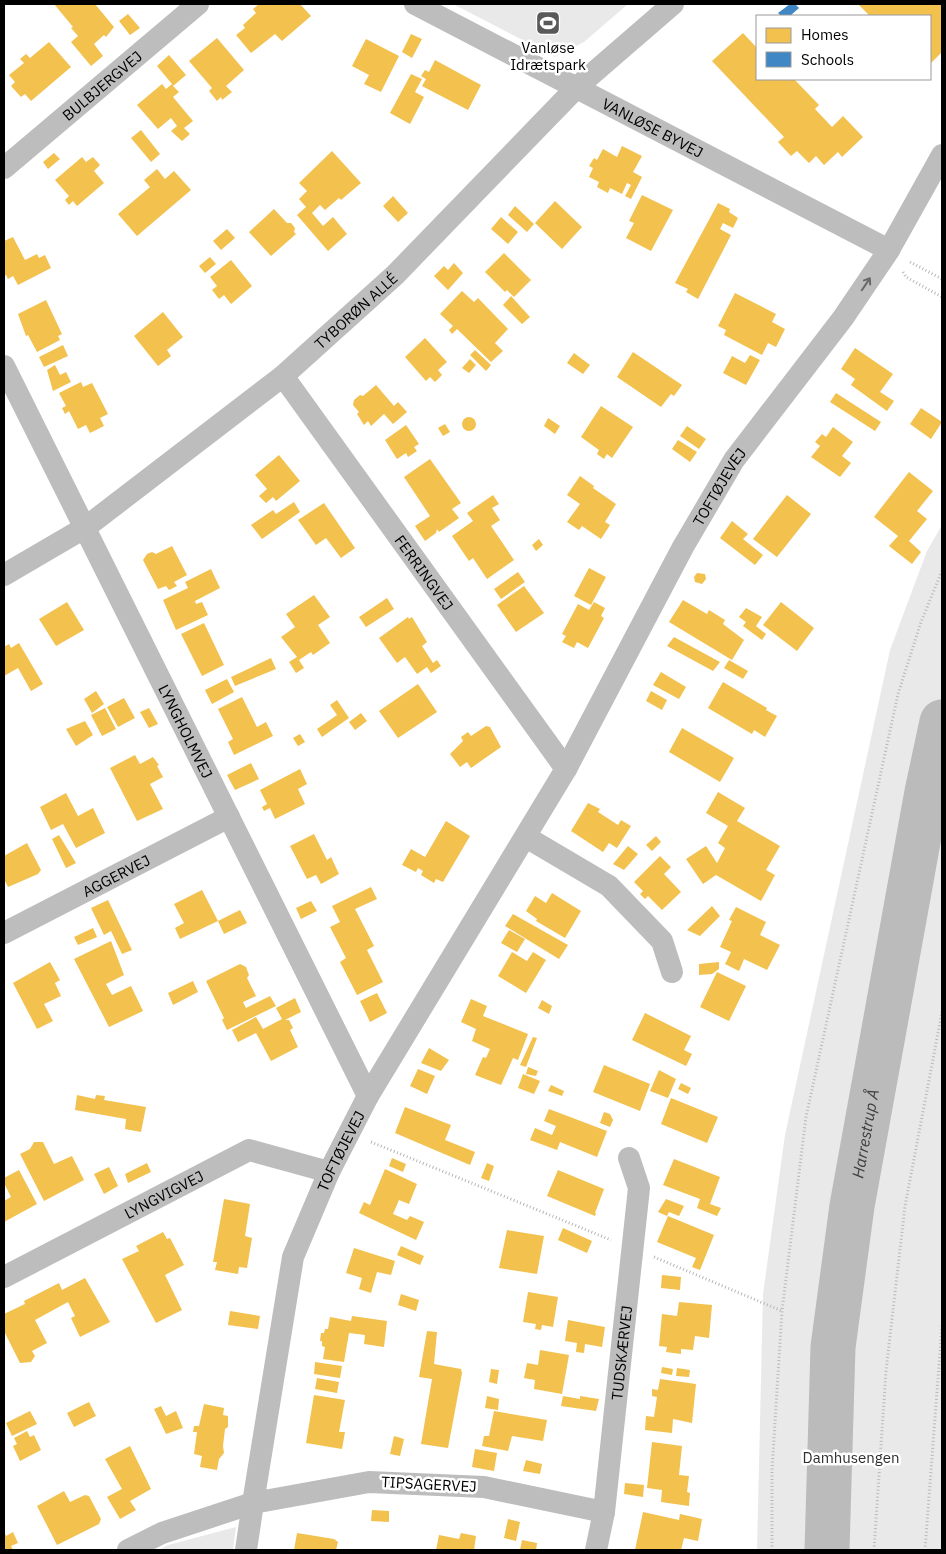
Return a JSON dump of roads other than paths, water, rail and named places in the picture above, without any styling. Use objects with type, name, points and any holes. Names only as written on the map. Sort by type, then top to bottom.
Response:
[{"type":"street","name":"BULBJERGVEJ","points":[[4,168],[198,4]]},
{"type":"street","name":"VANLØSE BYVEJ","points":[[415,4],[889,250]]},
{"type":"street","name":"TYBORØN ALLÉ","points":[[4,575],[86,527],[283,376],[395,275],[577,87],[673,4]]},
{"type":"street","name":"TOFTØJEVEJ","points":[[246,1550],[293,1257],[329,1172],[358,1115],[566,769],[683,547],[734,460],[843,318],[889,250],[942,155]]},
{"type":"street","name":"LYNGHOLMVEJ","points":[[4,366],[230,817],[358,1115]]},
{"type":"street","name":"FERRINGVEJ","points":[[283,376],[566,769]]},
{"type":"street","name":"AGGERVEJ","points":[[4,933],[230,817]]},
{"type":"street","points":[[526,837],[608,886],[662,941],[672,972]]},
{"type":"street","name":"LYNGVIGVEJ","points":[[4,1277],[249,1150],[329,1172]]},
{"type":"street","name":"TUDSKÆRVEJ","points":[[596,1550],[604,1512],[634,1249],[639,1188],[629,1158]]},
{"type":"street","name":"TIPSAGERVEJ","points":[[128,1550],[162,1533],[253,1504],[369,1482],[484,1487],[604,1512]]},
{"type":"waterway","name":"Harrestrup Å","points":[[827,1550],[833,1347],[852,1206],[927,792],[942,722]]},
{"type":"place","name":"Vanløse Idrætspark","points":[[548,23]]},
{"type":"park label","name":"Damhusengen","points":[[851,1457]]}]
